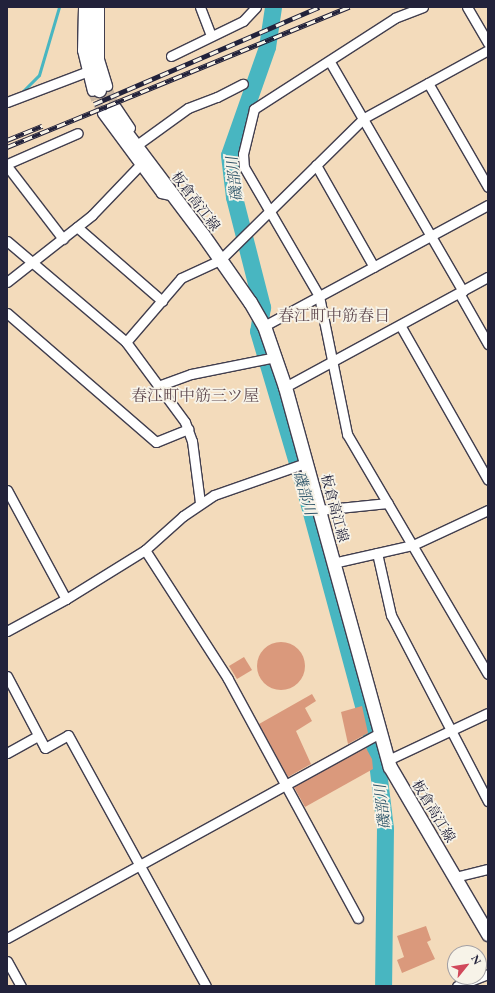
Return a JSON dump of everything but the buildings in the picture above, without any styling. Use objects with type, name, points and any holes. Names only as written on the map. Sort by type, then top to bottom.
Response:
[{"type":"main road","points":[[91,7],[91,49],[99,89]]},
{"type":"main road","name":"板倉高江線","points":[[110,111],[220,260],[264,326],[276,357],[285,387],[388,760],[488,934]]},
{"type":"street","points":[[83,7],[82,50],[86,72],[99,89]]},
{"type":"street","points":[[98,7],[99,89]]},
{"type":"street","points":[[200,7],[211,36]]},
{"type":"street","points":[[171,56],[243,21],[256,7]]},
{"type":"street","points":[[423,7],[395,18],[330,62],[254,109],[243,154],[244,167],[271,211],[319,296],[347,434],[488,674]]},
{"type":"street","points":[[467,7],[488,43]]},
{"type":"street","points":[[126,342],[181,278],[220,260],[364,118],[488,50]]},
{"type":"street","points":[[330,62],[432,235],[488,344]]},
{"type":"street","points":[[7,102],[86,72]]},
{"type":"street","points":[[428,83],[488,187]]},
{"type":"street","points":[[141,142],[188,108],[218,97],[243,84]]},
{"type":"street","points":[[110,111],[141,142],[174,188],[174,196],[161,193],[140,165],[110,111]]},
{"type":"street","points":[[63,239],[7,165],[78,133]]},
{"type":"street","points":[[7,282],[33,263],[109,201],[140,165]]},
{"type":"street","points":[[316,165],[374,267]]},
{"type":"street","points":[[264,326],[488,205]]},
{"type":"street","points":[[77,227],[162,301]]},
{"type":"street","points":[[7,241],[126,342],[188,429],[200,504]]},
{"type":"street","points":[[285,387],[488,277]]},
{"type":"street","points":[[7,313],[156,442],[188,429]]},
{"type":"street","points":[[400,325],[488,480]]},
{"type":"street","points":[[158,386],[191,374],[276,357]]},
{"type":"street","points":[[7,632],[66,600],[145,550],[200,504],[230,489],[306,463]]},
{"type":"street","points":[[7,490],[66,600]]},
{"type":"street","points":[[319,510],[388,503]]},
{"type":"street","points":[[333,563],[413,545],[488,510]]},
{"type":"street","points":[[145,550],[228,679],[358,918]]},
{"type":"street","points":[[377,553],[392,615],[488,801]]},
{"type":"street","points":[[7,676],[45,748],[68,735],[206,986]]},
{"type":"street","points":[[388,760],[488,713]]},
{"type":"street","points":[[7,938],[380,733]]},
{"type":"street","points":[[7,753],[38,736]]},
{"type":"street","points":[[455,877],[488,869]]},
{"type":"street","points":[[7,961],[21,986]]},
{"type":"street","points":[[458,986],[488,974]]},
{"type":"waterway","points":[[21,93],[39,75],[59,7]]},
{"type":"waterway","name":"磯部川","points":[[273,7],[267,47],[229,155],[234,197],[262,307],[258,331],[303,483],[376,754],[385,828],[383,986]]},
{"type":"tunnel","points":[[107,86],[116,107]]},
{"type":"tunnel","points":[[99,90],[111,113]]},
{"type":"tunnel","points":[[92,91],[102,113]]},
{"type":"railway","points":[[94,104],[319,7]]},
{"type":"railway","points":[[7,147],[349,7]]},
{"type":"railway","points":[[7,140],[42,126]]},
{"type":"district","name":"春江町中筋春日","points":[[334,316]]},
{"type":"district","name":"春江町中筋三ツ屋","points":[[195,396]]}]
